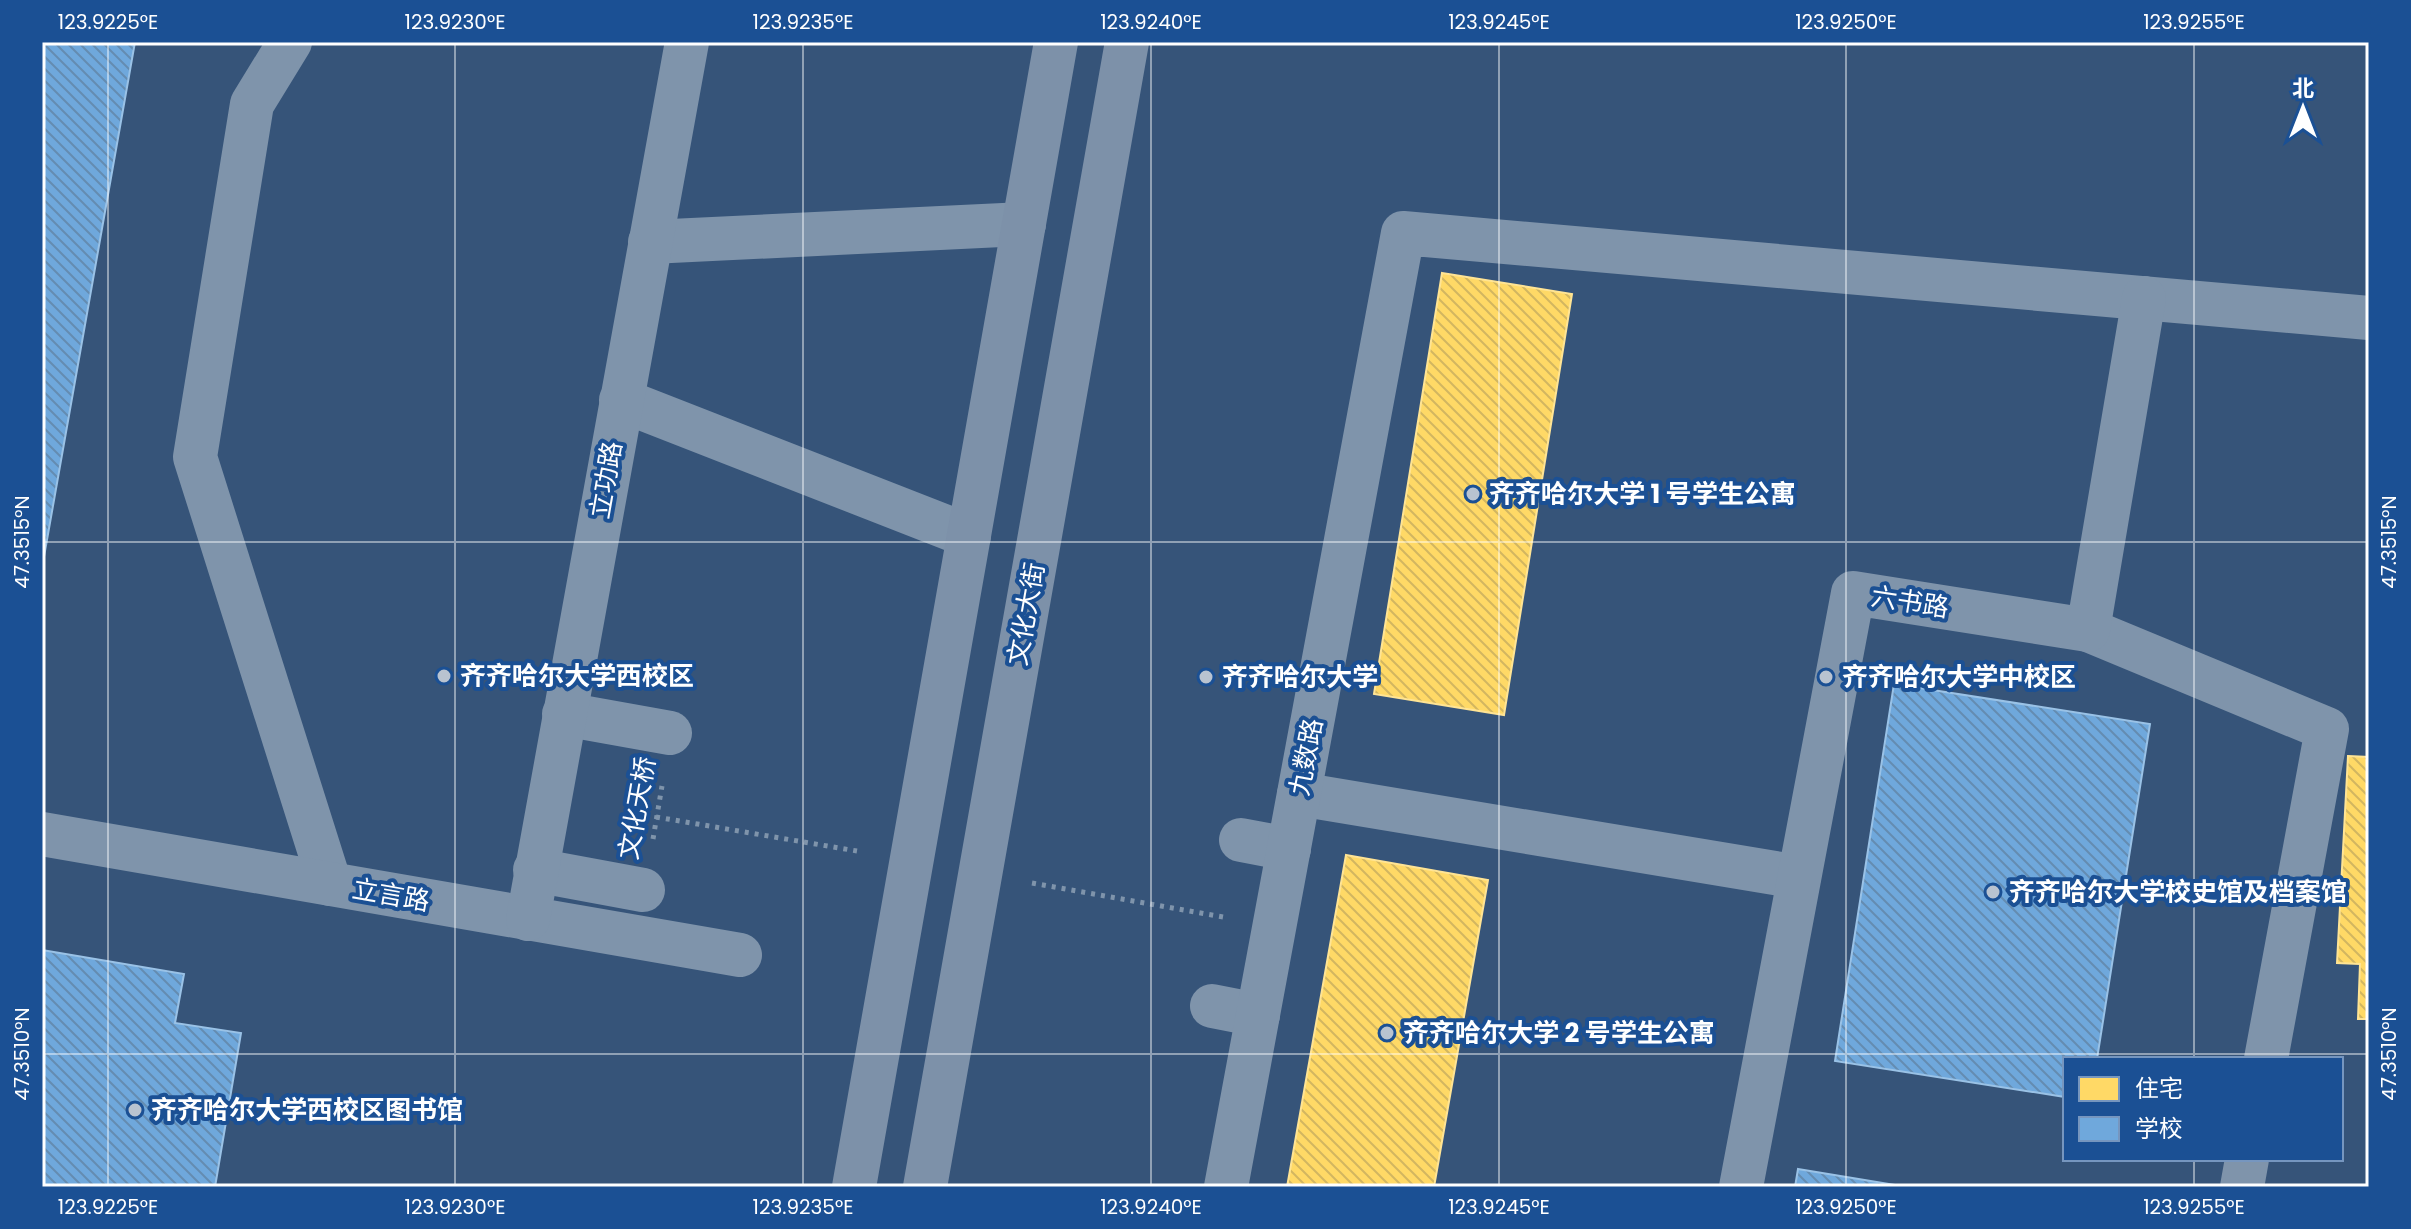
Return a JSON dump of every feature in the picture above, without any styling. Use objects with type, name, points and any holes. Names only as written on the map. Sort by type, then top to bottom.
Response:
[{"type":"main road","points":[[854,1187],[1056,42]]},
{"type":"main road","name":"文化大街","points":[[925,1187],[1127,42]]},
{"type":"street","points":[[290,42],[252,104],[195,457],[330,884]]},
{"type":"street","name":"立功路","points":[[528,919],[687,42]]},
{"type":"street","points":[[650,242],[1024,224]]},
{"type":"street","name":"九数路","points":[[1226,1187],[1403,233],[2144,298]]},
{"type":"street","points":[[2266,1057],[2327,729],[2088,630],[2144,298],[2369,318]]},
{"type":"street","points":[[621,400],[969,536]]},
{"type":"street","name":"六书路","points":[[1741,1187],[1853,593],[2088,630]]},
{"type":"street","points":[[564,714],[670,733]]},
{"type":"street","points":[[1299,794],[1799,877]]},
{"type":"street","name":"立言路","points":[[42,834],[740,955]]},
{"type":"street","points":[[1241,840],[1289,849]]},
{"type":"street","points":[[535,870],[643,890]]},
{"type":"street","points":[[1212,1006],[1258,1015]]},
{"type":"street","points":[[2242,1187],[2247,1161]]},
{"type":"path","name":"文化天桥","points":[[643,890],[670,733]]},
{"type":"path","points":[[656,817],[745,832]]},
{"type":"path","points":[[1124,899],[1227,918]]},
{"type":"building: 住宅","name":"齐齐哈尔大学 1 号学生公寓","points":[[1442,273],[1572,294],[1504,715],[1374,694]]},
{"type":"building: 住宅","points":[[2348,756],[2369,757],[2369,1019],[2358,1019],[2360,964],[2337,963]]},
{"type":"building: 住宅","name":"齐齐哈尔大学 2 号学生公寓","points":[[1346,855],[1488,880],[1434,1187],[1287,1187]]},
{"type":"building: 学校","points":[[42,42],[135,42],[42,568]]},
{"type":"building: 学校","name":"齐齐哈尔大学校史馆及档案馆","points":[[1894,684],[2150,724],[2097,1057],[2063,1057],[2063,1097],[1835,1061]]},
{"type":"building: 学校","name":"齐齐哈尔大学西校区图书馆","points":[[42,950],[184,974],[175,1023],[241,1033],[215,1187],[42,1187]]},
{"type":"building: 学校","points":[[1798,1169],[1907,1187],[1795,1187]]},
{"type":"place","name":"齐齐哈尔大学 1 号学生公寓","points":[[1473,494]]},
{"type":"place","name":"齐齐哈尔大学西校区","points":[[444,676]]},
{"type":"place","name":"齐齐哈尔大学","points":[[1206,677]]},
{"type":"place","name":"齐齐哈尔大学中校区","points":[[1826,677]]},
{"type":"place","name":"齐齐哈尔大学校史馆及档案馆","points":[[1993,892]]},
{"type":"place","name":"齐齐哈尔大学 2 号学生公寓","points":[[1387,1033]]},
{"type":"place","name":"齐齐哈尔大学西校区图书馆","points":[[135,1110]]}]
